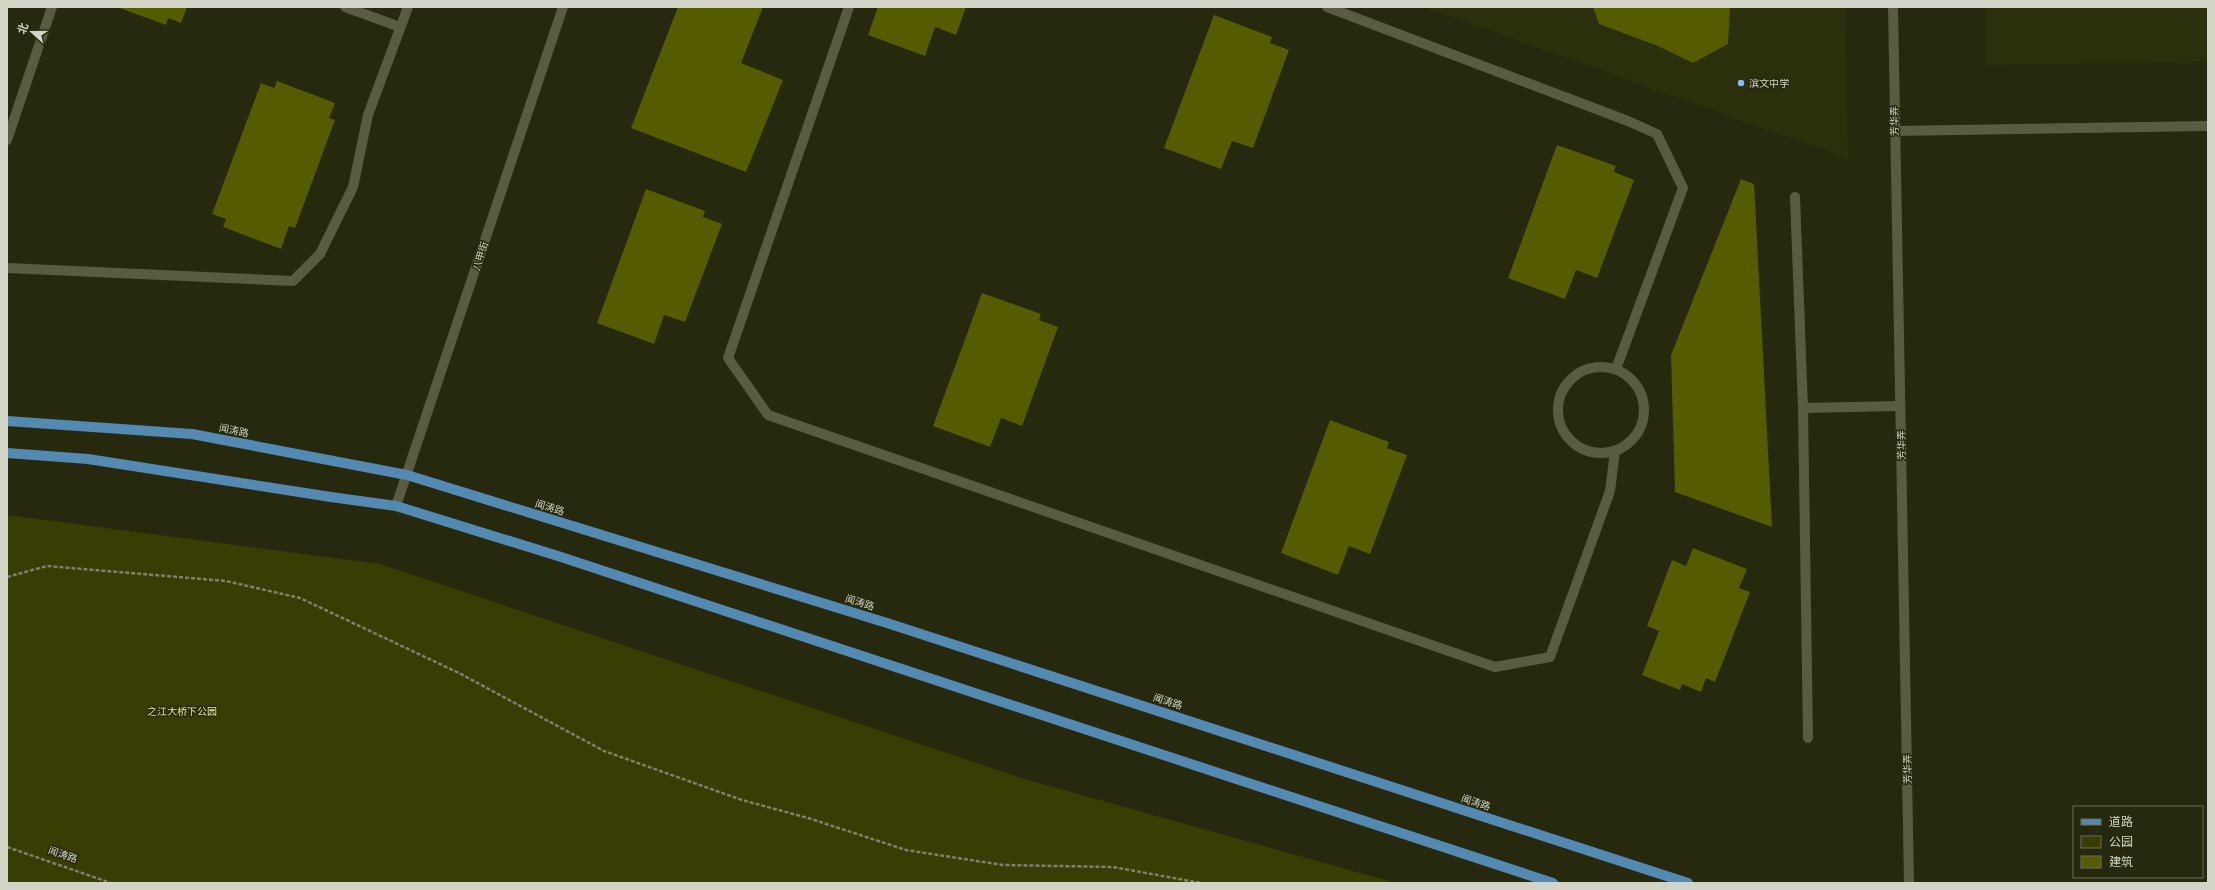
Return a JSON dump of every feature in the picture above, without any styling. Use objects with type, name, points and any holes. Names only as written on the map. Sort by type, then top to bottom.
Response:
[{"type":"main road","name":"闻涛路","points":[[7,421],[192,434],[406,475],[895,625],[1688,883]]},
{"type":"main road","points":[[7,453],[88,460],[332,498],[396,506],[589,566],[1553,883]]},
{"type":"street","points":[[7,140],[52,7]]},
{"type":"street","points":[[345,7],[400,27]]},
{"type":"street","points":[[7,268],[293,281],[320,254],[352,187],[368,115],[408,7]]},
{"type":"street","name":"八甲街","points":[[396,506],[563,7]]},
{"type":"street","points":[[849,7],[728,358],[768,415],[1495,667],[1550,657],[1610,491],[1615,451]]},
{"type":"street","points":[[1328,7],[1628,121],[1657,134],[1683,188],[1616,369]]},
{"type":"street","name":"芳华弄","points":[[1893,7],[1894,132],[1909,883]]},
{"type":"street","points":[[1894,132],[2208,126]]},
{"type":"street","points":[[1795,197],[1803,408],[1808,738]]},
{"type":"street","points":[[1601,366],[1616,369],[1629,377],[1639,389],[1644,403],[1644,418],[1638,432],[1628,444],[1615,451],[1600,454],[1585,451],[1573,443],[1563,431],[1558,417],[1558,402],[1563,388],[1574,376],[1586,369],[1601,366]]},
{"type":"street","points":[[1803,408],[1900,406]]},
{"type":"path","points":[[7,577],[48,566],[226,581],[300,598],[459,673],[604,751],[742,800],[808,818],[906,850],[1004,866],[1114,867],[1202,883]]},
{"type":"path","name":"闻涛路","points":[[7,847],[111,883]]},
{"type":"shaded area","name":"滨文中学","points":[[1423,7],[1845,7],[1848,159]]},
{"type":"shaded area","points":[[1985,7],[2208,7],[2208,62],[1986,65]]},
{"type":"green space","name":"之江大桥下公园","points":[[7,515],[380,564],[1028,780],[1396,883],[7,883]]},
{"type":"building","points":[[117,7],[187,7],[181,23],[168,18],[166,25]]},
{"type":"building","points":[[678,7],[763,7],[741,63],[783,80],[746,172],[631,128]]},
{"type":"building","points":[[878,7],[966,7],[956,35],[935,27],[925,56],[868,35]]},
{"type":"building","points":[[1593,7],[1730,7],[1728,44],[1693,63],[1658,46],[1599,24]]},
{"type":"building","points":[[1214,15],[1272,37],[1270,43],[1289,50],[1253,148],[1232,141],[1221,169],[1164,148]]},
{"type":"building","points":[[277,81],[335,103],[329,118],[335,120],[295,228],[289,226],[281,249],[223,227],[226,219],[212,214],[261,83],[274,88]]},
{"type":"building","points":[[1557,145],[1616,166],[1614,172],[1634,180],[1597,278],[1576,270],[1565,299],[1508,278]]},
{"type":"building","points":[[1741,179],[1754,184],[1772,527],[1675,492],[1671,355]]},
{"type":"building","points":[[646,189],[705,211],[703,217],[722,224],[685,322],[664,315],[654,344],[597,323]]},
{"type":"building","points":[[982,293],[1041,314],[1039,320],[1058,327],[1022,426],[1001,418],[990,447],[933,426]]},
{"type":"building","points":[[1330,420],[1389,442],[1387,448],[1407,455],[1370,554],[1349,546],[1338,575],[1281,553]]},
{"type":"building","points":[[1693,548],[1747,569],[1739,588],[1750,592],[1715,682],[1706,678],[1701,692],[1682,684],[1680,690],[1642,675],[1659,631],[1647,626],[1672,560],[1686,566]]},
{"type":"place","name":"滨文中学","points":[[1741,83]]}]
